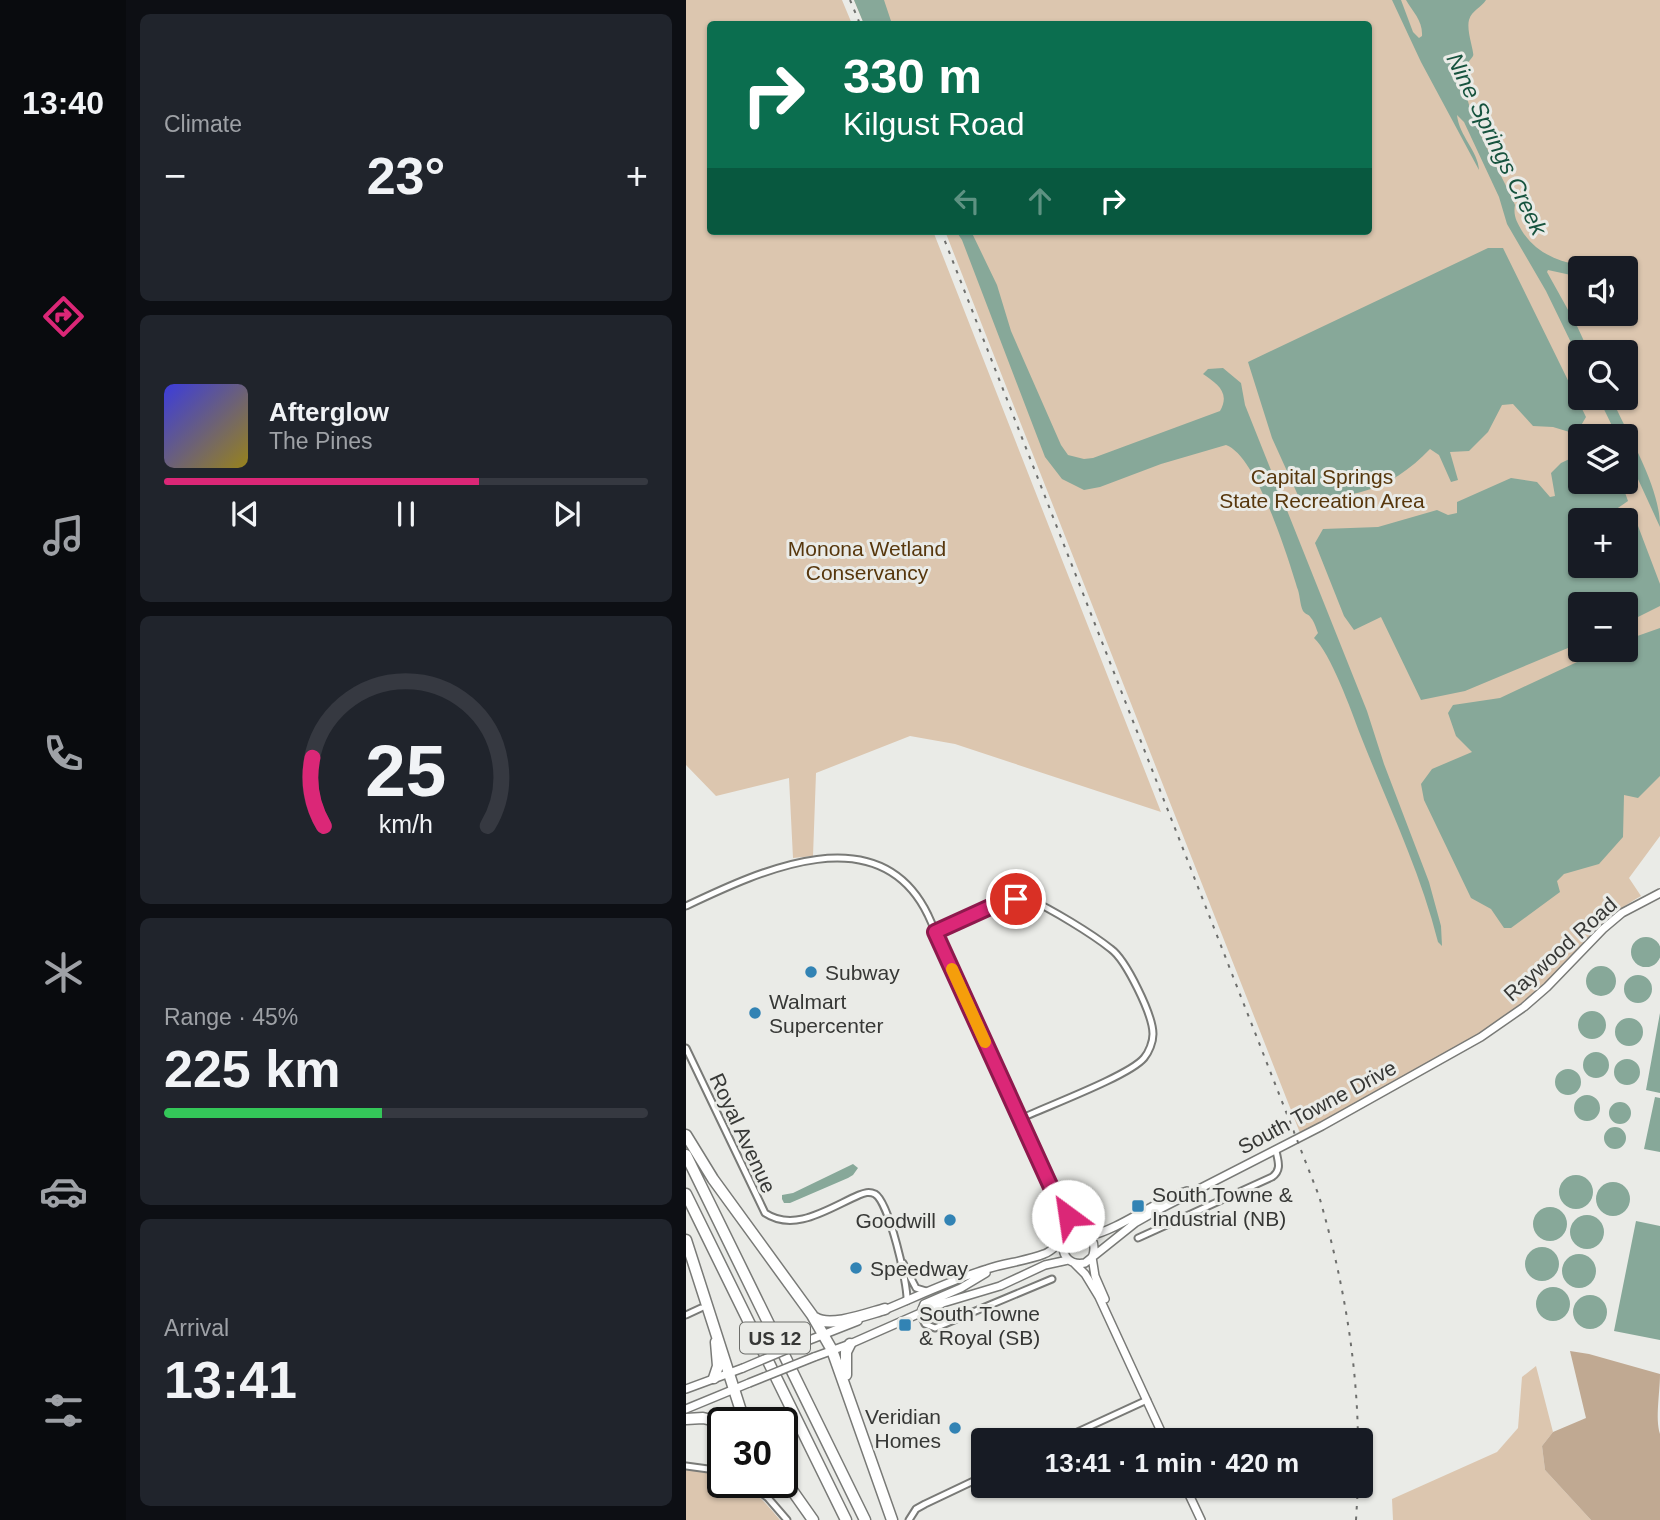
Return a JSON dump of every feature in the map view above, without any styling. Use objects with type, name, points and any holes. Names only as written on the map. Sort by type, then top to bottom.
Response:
[{"type":"highway","points":[[686,1135],[713,1179],[824,1334],[892,1520]]},
{"type":"highway","name":"US 12","points":[[686,1155],[865,1520]]},
{"type":"highway","name":"US 12","points":[[686,1194],[846,1520]]},
{"type":"highway","points":[[686,1240],[741,1407]]},
{"type":"highway","points":[[814,1317],[818,1321],[827,1322],[885,1310]]},
{"type":"highway","points":[[713,1318],[718,1366],[714,1378]]},
{"type":"highway","points":[[847,1393],[845,1364],[850,1344]]},
{"type":"highway","points":[[686,1419],[707,1419]]},
{"type":"highway","points":[[798,1498],[813,1520]]},
{"type":"street","points":[[686,906],[770,870],[832,858],[882,865],[902,878],[920,899],[1055,1196],[1077,1227],[1088,1235],[1094,1244],[1092,1256],[1095,1276],[1107,1303],[1108,1317]]},
{"type":"street","name":"Raywood Road","points":[[1448,1055],[1481,1037],[1524,1007],[1547,988],[1603,929],[1635,904],[1660,893]]},
{"type":"street","points":[[935,932],[1006,901],[1029,899],[1112,949],[1130,975],[1147,1012],[1153,1032],[1152,1044],[1144,1059],[1125,1072],[1020,1119]]},
{"type":"street","name":"Royal Avenue","points":[[686,1048],[765,1213],[779,1220],[794,1222],[872,1192],[881,1200],[900,1257],[916,1288],[930,1292]]},
{"type":"street","name":"South Towne Drive","points":[[1092,1256],[1135,1223],[1202,1186],[1276,1151],[1448,1055]]},
{"type":"street","points":[[1138,1238],[1272,1177],[1279,1171],[1276,1151]]},
{"type":"street","name":"South Towne Drive","points":[[1088,1235],[1104,1232],[1160,1201],[1202,1186]]},
{"type":"street","points":[[1055,1196],[1065,1239],[1063,1251],[1093,1284],[1160,1428]]},
{"type":"street","points":[[686,1389],[995,1266],[1044,1254],[1073,1233],[1088,1235]]},
{"type":"street","points":[[686,1409],[850,1344],[943,1303],[1000,1286],[1045,1265],[1070,1261],[1085,1263],[1092,1256]]},
{"type":"street","name":"Royal Avenue","points":[[900,1257],[907,1301]]},
{"type":"street","points":[[995,1266],[965,1286],[924,1304],[920,1314],[925,1324],[935,1328],[1052,1279]]},
{"type":"street","points":[[686,1315],[701,1308]]},
{"type":"street","points":[[1086,1428],[1147,1400]]},
{"type":"street","points":[[686,1466],[707,1469]]},
{"type":"street","points":[[909,1520],[915,1511],[971,1483]]},
{"type":"street","points":[[768,1498],[787,1520]]},
{"type":"street","points":[[1191,1498],[1201,1520]]},
{"type":"green space","name":"Monona Wetland Conservancy","points":[[686,0],[842,0],[851,21],[707,21],[707,235],[935,235],[1161,812],[955,744],[910,736],[816,773],[813,856],[793,858],[789,778],[716,796],[686,765]]},
{"type":"green space","name":"Capital Springs State Recreation Area","points":[[854,0],[1660,0],[1660,836],[1629,878],[1641,896],[1608,919],[1526,1000],[1416,1071],[1300,1133],[947,235],[1372,235],[1372,21],[863,21]]},
{"type":"green space","points":[[1536,1366],[1553,1432],[1542,1446],[1545,1470],[1591,1520],[1393,1520],[1392,1499],[1497,1452],[1518,1428],[1522,1377]]},
{"type":"green space","points":[[686,1469],[707,1471],[707,1498],[759,1498],[780,1520],[686,1520]]},
{"type":"shaded area","points":[[854,0],[884,0],[891,21],[863,21]]},
{"type":"shaded area","points":[[1392,0],[1401,0],[1413,32],[1419,38],[1422,36],[1421,26],[1406,0],[1486,0],[1469,20],[1473,56],[1466,68],[1468,101],[1482,138],[1515,205],[1517,222],[1522,231],[1540,250],[1568,262],[1568,274],[1547,272],[1568,310],[1568,326],[1577,326],[1583,340],[1570,340],[1546,291],[1507,224],[1499,197],[1464,122],[1457,115],[1479,170],[1421,62]]},
{"type":"shaded area","points":[[959,235],[973,235],[997,285],[1011,331],[1061,445],[1068,455],[1093,458],[1220,411],[1223,393],[1203,374],[1208,369],[1223,368],[1241,383],[1245,405],[1367,711],[1429,882],[1441,926],[1442,946],[1438,942],[1422,889],[1340,683],[1327,656],[1314,638],[1318,633],[1316,627],[1303,611],[1279,533],[1249,468],[1238,453],[1226,445],[1161,464],[1100,487],[1084,490],[1062,479],[1045,457]]},
{"type":"shaded area","points":[[1488,248],[1503,248],[1568,380],[1568,410],[1583,410],[1586,417],[1582,424],[1568,424],[1568,432],[1553,427],[1533,426],[1513,404],[1502,405],[1488,432],[1469,451],[1450,452],[1458,480],[1451,482],[1439,455],[1430,449],[1390,481],[1354,494],[1323,498],[1309,506],[1301,502],[1272,438],[1248,362]]},
{"type":"shaded area","points":[[1604,410],[1617,410],[1624,424],[1611,424]]},
{"type":"shaded area","points":[[1638,452],[1656,497],[1660,527],[1638,479]]},
{"type":"shaded area","points":[[1568,460],[1568,494],[1626,494],[1628,501],[1618,508],[1568,508],[1568,578],[1638,578],[1638,526],[1660,584],[1660,606],[1638,617],[1638,592],[1568,592],[1568,648],[1465,691],[1421,700],[1381,617],[1354,630],[1344,616],[1315,543],[1323,529],[1378,527],[1437,510],[1448,515],[1457,513],[1457,502],[1511,478],[1537,482],[1550,497],[1555,496],[1551,473]]},
{"type":"shaded area","points":[[1660,628],[1660,776],[1638,798],[1624,795],[1623,837],[1599,864],[1564,874],[1557,881],[1560,892],[1511,928],[1504,928],[1491,909],[1471,898],[1424,800],[1421,784],[1432,769],[1472,752],[1456,736],[1448,713],[1453,705],[1500,698],[1577,662],[1638,662],[1638,636]]},
{"type":"shaded area","points":[[1646,937],[1656,942],[1661,952],[1656,962],[1646,967],[1636,962],[1631,952],[1636,942]]},
{"type":"shaded area","points":[[1601,966],[1611,971],[1616,981],[1611,991],[1601,996],[1591,991],[1586,981],[1591,971]]},
{"type":"shaded area","points":[[1638,975],[1648,979],[1652,989],[1648,999],[1638,1003],[1628,999],[1624,989],[1628,979]]},
{"type":"shaded area","points":[[1592,1011],[1602,1015],[1606,1025],[1602,1035],[1592,1039],[1582,1035],[1578,1025],[1582,1015]]},
{"type":"shaded area","points":[[1660,1013],[1660,1093],[1646,1090]]},
{"type":"shaded area","points":[[1629,1018],[1639,1022],[1643,1032],[1639,1042],[1629,1046],[1619,1042],[1615,1032],[1619,1022]]},
{"type":"shaded area","points":[[1596,1052],[1605,1056],[1609,1065],[1605,1074],[1596,1078],[1587,1074],[1583,1065],[1587,1056]]},
{"type":"shaded area","points":[[1627,1059],[1636,1063],[1640,1072],[1636,1081],[1627,1085],[1618,1081],[1614,1072],[1618,1063]]},
{"type":"shaded area","points":[[1568,1069],[1577,1073],[1581,1082],[1577,1091],[1568,1095],[1559,1091],[1555,1082],[1559,1073]]},
{"type":"shaded area","points":[[1587,1095],[1596,1099],[1600,1108],[1596,1117],[1587,1121],[1578,1117],[1574,1108],[1578,1099]]},
{"type":"shaded area","points":[[1655,1097],[1660,1098],[1660,1152],[1644,1149]]},
{"type":"shaded area","points":[[1620,1102],[1628,1105],[1631,1113],[1628,1121],[1620,1124],[1612,1121],[1609,1113],[1612,1105]]},
{"type":"shaded area","points":[[1615,1127],[1623,1130],[1626,1138],[1623,1146],[1615,1149],[1607,1146],[1604,1138],[1607,1130]]},
{"type":"shaded area","points":[[853,1164],[858,1168],[848,1178],[790,1203],[784,1203],[782,1195],[793,1193]]},
{"type":"shaded area","points":[[1576,1175],[1588,1180],[1593,1192],[1588,1204],[1576,1209],[1564,1204],[1559,1192],[1564,1180]]},
{"type":"shaded area","points":[[1613,1182],[1625,1187],[1630,1199],[1625,1211],[1613,1216],[1601,1211],[1596,1199],[1601,1187]]},
{"type":"shaded area","points":[[1550,1207],[1562,1212],[1567,1224],[1562,1236],[1550,1241],[1538,1236],[1533,1224],[1538,1212]]},
{"type":"shaded area","points":[[1587,1215],[1599,1220],[1604,1232],[1599,1244],[1587,1249],[1575,1244],[1570,1232],[1575,1220]]},
{"type":"shaded area","points":[[1636,1221],[1660,1226],[1660,1340],[1614,1331]]},
{"type":"shaded area","points":[[1542,1247],[1554,1252],[1559,1264],[1554,1276],[1542,1281],[1530,1276],[1525,1264],[1530,1252]]},
{"type":"shaded area","points":[[1579,1254],[1591,1259],[1596,1271],[1591,1283],[1579,1288],[1567,1283],[1562,1271],[1567,1259]]},
{"type":"shaded area","points":[[1553,1287],[1565,1292],[1570,1304],[1565,1316],[1553,1321],[1541,1316],[1536,1304],[1541,1292]]},
{"type":"shaded area","points":[[1590,1295],[1602,1300],[1607,1312],[1602,1324],[1590,1329],[1578,1324],[1573,1312],[1578,1300]]},
{"type":"shaded area","points":[[1570,1351],[1660,1374],[1660,1520],[1591,1520],[1545,1470],[1542,1446],[1553,1432],[1586,1418]]},
{"type":"railway","points":[[850,0],[859,21]]},
{"type":"railway","points":[[943,235],[1319,1196],[1347,1316],[1355,1378],[1358,1428]]},
{"type":"railway","points":[[1356,1520],[1357,1498]]},
{"type":"slow traffic","points":[[952,969],[985,1042]]},
{"type":"place","name":"Subway","points":[[811,972]]},
{"type":"place","name":"Walmart Supercenter","points":[[755,1013]]},
{"type":"place","name":"South Towne & Industrial (NB)","points":[[1138,1206]]},
{"type":"place","name":"Goodwill","points":[[950,1220]]},
{"type":"place","name":"Speedway","points":[[856,1268]]},
{"type":"place","name":"South Towne & Royal (SB)","points":[[905,1325]]},
{"type":"place","name":"Veridian Homes","points":[[955,1428]]},
{"type":"route","points":[[1016,899],[990,907],[935,932],[1055,1196],[1068,1216]]},
{"type":"water label","name":"Nine Springs Creek","points":[[1497,144]]}]
